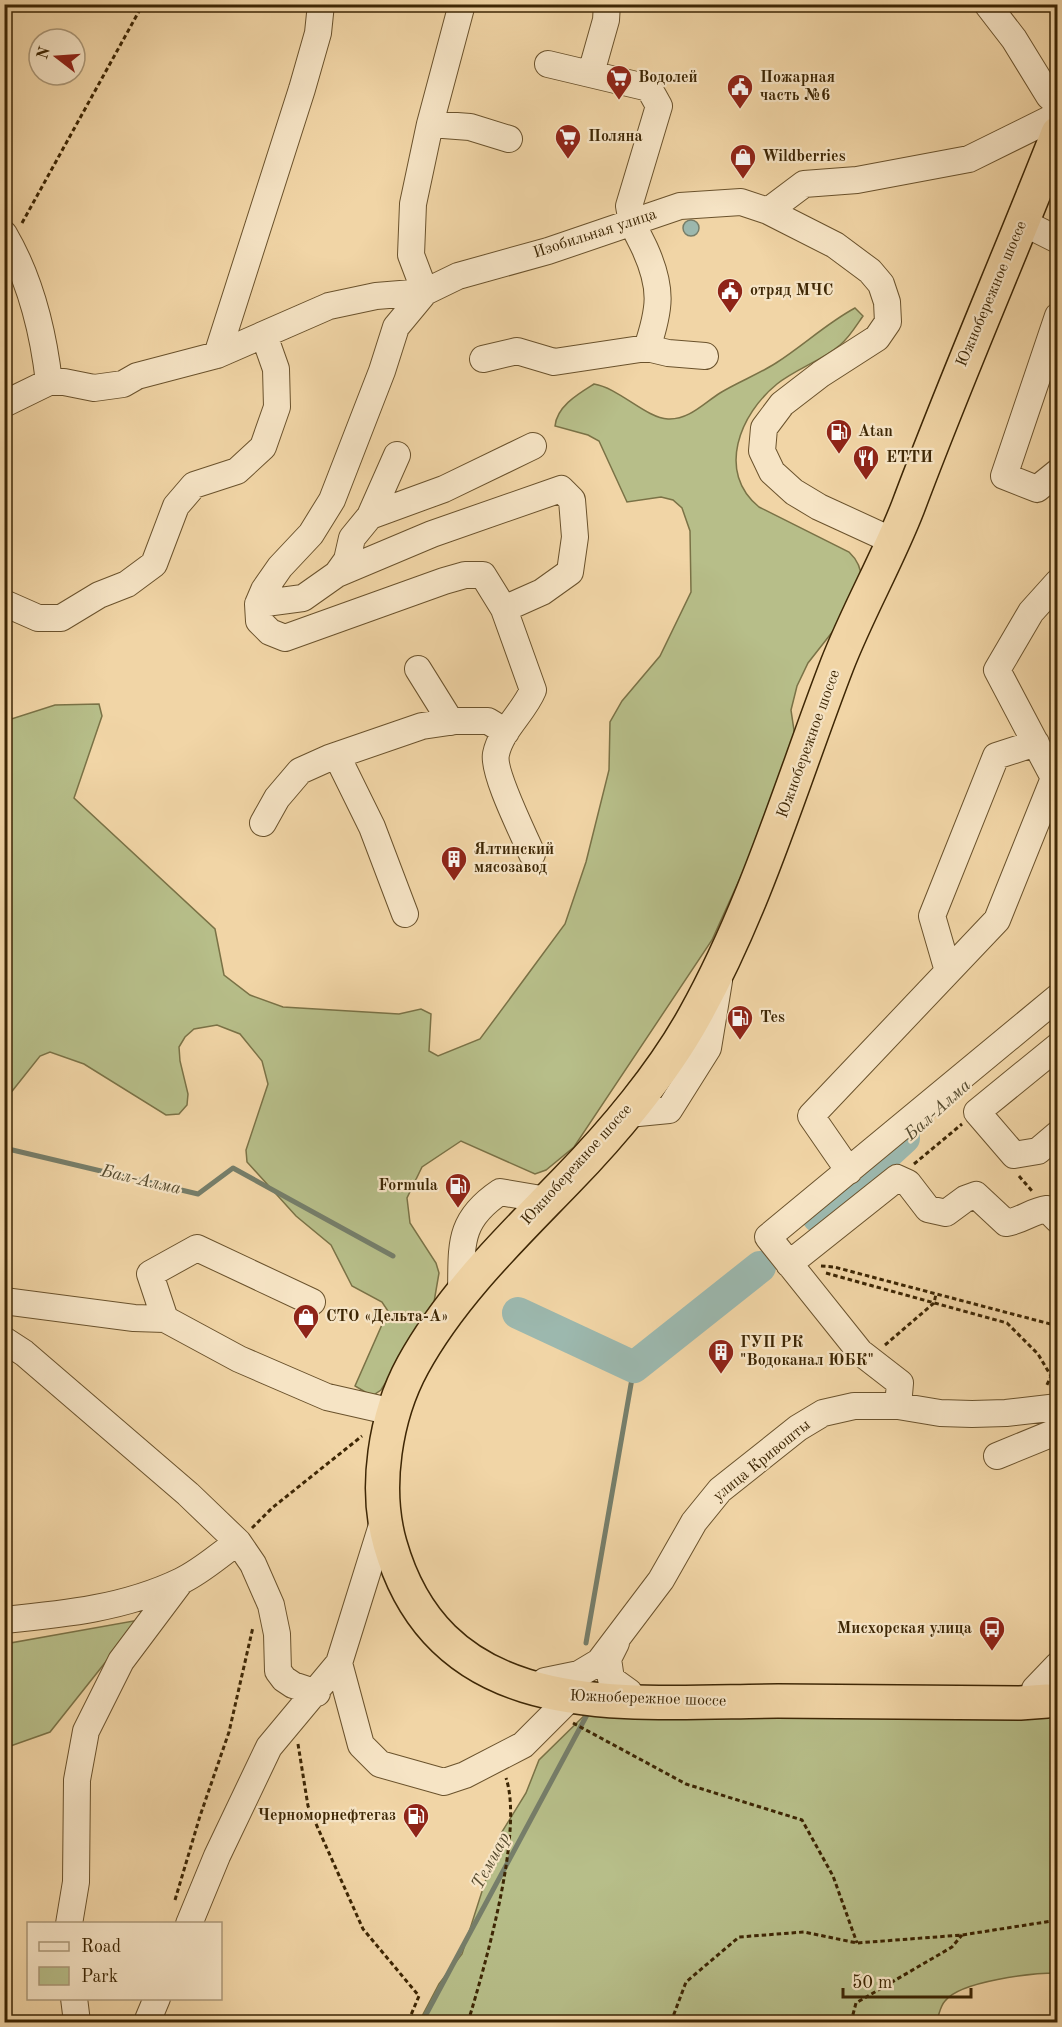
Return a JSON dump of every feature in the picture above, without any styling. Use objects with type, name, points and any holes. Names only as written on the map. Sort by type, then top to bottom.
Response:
[{"type":"highway","name":"Южнобережное шоссе","points":[[1043,1696],[629,1692],[557,1695],[461,1644],[424,1605],[398,1554],[387,1520],[385,1497],[397,1413],[415,1368],[465,1293],[581,1171],[676,1054],[721,971],[780,836],[831,693],[867,604],[894,524],[1058,133]]},
{"type":"highway","name":"Южнобережное шоссе","points":[[894,524],[1046,234],[1058,170]]},
{"type":"highway","name":"Южнобережное шоссе","points":[[867,604],[839,659],[775,839],[699,1009],[675,1051],[591,1154],[461,1293],[412,1366],[393,1412],[382,1489],[383,1522],[409,1596],[434,1629],[457,1652],[502,1677],[557,1695],[661,1703],[1043,1696]]},
{"type":"street","points":[[217,355],[302,89],[318,33],[321,4]]},
{"type":"street","points":[[425,292],[411,255],[413,204],[430,124],[462,4]]},
{"type":"street","points":[[591,73],[606,20],[607,4]]},
{"type":"street","points":[[987,4],[1014,39],[1049,96],[1058,104]]},
{"type":"street","points":[[548,64],[649,88],[659,106],[629,206],[631,224],[655,270],[659,310],[647,348]]},
{"type":"street","points":[[768,210],[804,184],[856,180],[969,159],[1058,115]]},
{"type":"street","points":[[430,124],[470,127],[509,139]]},
{"type":"street","name":"Изобильная улица","points":[[425,292],[458,276],[548,251],[680,206],[708,202],[741,202],[768,210],[835,245],[870,270],[881,284],[888,322],[877,339],[821,374],[782,404],[764,428],[762,451],[772,472],[794,492],[894,524]]},
{"type":"street","points":[[7,238],[40,322],[49,382]]},
{"type":"street","points":[[4,404],[49,382],[64,382],[94,388],[123,384],[137,376],[217,355],[330,306],[376,296],[425,292]]},
{"type":"street","points":[[425,292],[396,327],[382,371],[332,500],[311,534],[280,567],[258,604],[259,621],[270,632],[285,638],[465,575],[483,575],[504,609],[533,690],[526,707],[506,732],[496,755],[501,780],[532,854]]},
{"type":"street","points":[[1058,316],[1004,476],[1037,489],[1058,472]]},
{"type":"street","points":[[4,603],[38,618],[61,618],[99,595],[127,585],[154,564],[176,506],[194,485],[237,471],[263,447],[277,407],[276,369],[264,335]]},
{"type":"street","points":[[483,359],[517,351],[554,362],[647,348],[668,353],[705,356]]},
{"type":"street","points":[[370,516],[444,489],[533,446]]},
{"type":"street","points":[[337,574],[347,560],[352,538],[370,516],[397,455]]},
{"type":"street","points":[[258,604],[303,598],[337,574],[442,530],[561,489],[572,500],[575,537],[570,572],[542,592],[504,609]]},
{"type":"street","points":[[849,1171],[810,1116],[997,920],[1056,778],[997,670],[1030,612],[1058,582]]},
{"type":"street","points":[[418,669],[451,722]]},
{"type":"street","points":[[263,823],[277,798],[300,771],[337,756],[422,726],[488,721],[506,732]]},
{"type":"street","points":[[948,971],[932,916],[996,756],[1036,743]]},
{"type":"street","points":[[337,756],[372,827],[405,914]]},
{"type":"street","points":[[898,1406],[900,1383],[868,1360],[768,1237],[1058,997]]},
{"type":"street","points":[[1058,1046],[977,1112],[1014,1155],[1038,1151],[1058,1134]]},
{"type":"street","points":[[793,1268],[897,1178],[908,1182],[928,1209],[946,1213],[965,1199],[976,1195],[1006,1223],[1021,1221],[1035,1210],[1047,1209],[1058,1220]]},
{"type":"street","points":[[461,1293],[462,1237],[469,1219],[484,1203],[500,1192],[547,1200]]},
{"type":"street","points":[[165,1319],[150,1274],[197,1248],[312,1302]]},
{"type":"street","points":[[4,1302],[134,1318],[165,1319],[239,1359],[327,1396],[393,1412]]},
{"type":"street","points":[[4,1340],[24,1353],[179,1486],[238,1542],[253,1564],[271,1605],[277,1634],[278,1671],[293,1685],[316,1693]]},
{"type":"street","name":"улица Кривошты","points":[[557,1695],[579,1674],[599,1662],[661,1580],[694,1522],[720,1490],[798,1428],[822,1413],[854,1406],[898,1406],[972,1414],[1058,1407]]},
{"type":"street","points":[[997,1456],[1058,1431]]},
{"type":"street","points":[[189,1922],[217,1856],[269,1747],[339,1663],[383,1522]]},
{"type":"street","points":[[4,1620],[70,1613],[115,1604],[181,1581],[238,1542]]},
{"type":"street","points":[[69,1922],[76,1882],[77,1780],[86,1731],[121,1661],[181,1581]]},
{"type":"street","points":[[622,1629],[608,1659],[610,1679],[629,1692]]},
{"type":"street","points":[[339,1663],[361,1745],[380,1764],[444,1782],[465,1775],[523,1745],[557,1695]]},
{"type":"street","points":[[1043,1696],[1058,1665]]},
{"type":"street","points":[[74,2000],[77,2022]]},
{"type":"street","points":[[147,2022],[156,2000]]},
{"type":"path","points":[[7,238],[29,212],[143,4]]},
{"type":"path","points":[[897,1178],[977,1112]]},
{"type":"path","points":[[793,1268],[834,1267],[1058,1326]]},
{"type":"path","points":[[793,1268],[823,1272],[1007,1323],[1038,1354],[1051,1376]]},
{"type":"path","points":[[868,1360],[934,1303],[936,1294]]},
{"type":"path","points":[[238,1542],[272,1508],[393,1412]]},
{"type":"path","points":[[174,1901],[229,1732],[254,1618]]},
{"type":"path","points":[[557,1695],[590,1733],[686,1785],[802,1820],[833,1876],[857,1943]]},
{"type":"path","points":[[293,1717],[309,1806],[363,1929],[419,1996],[408,2022]]},
{"type":"path","points":[[468,2022],[500,1892],[508,1844],[510,1790],[499,1758]]},
{"type":"path","points":[[671,2022],[686,1982],[739,1937],[804,1932],[857,1943],[962,1935],[1052,1921],[1058,1932]]},
{"type":"path","points":[[852,2022],[856,2003],[952,1947],[962,1935]]},
{"type":"green space","points":[[855,308],[863,316],[846,339],[825,356],[784,379],[764,396],[744,427],[738,444],[736,461],[738,477],[746,493],[759,507],[849,552],[857,562],[861,573],[859,598],[808,663],[797,686],[791,710],[796,744],[790,768],[712,940],[574,1147],[546,1170],[535,1174],[461,1141],[422,1167],[407,1198],[410,1223],[436,1263],[439,1273],[433,1308],[381,1390],[372,1396],[355,1386],[388,1311],[382,1302],[352,1286],[331,1245],[296,1216],[247,1162],[246,1150],[268,1084],[262,1061],[240,1034],[217,1025],[194,1029],[185,1037],[179,1047],[188,1094],[187,1105],[179,1114],[166,1115],[84,1064],[50,1052],[40,1056],[5,1100],[5,721],[55,705],[99,704],[102,716],[74,798],[215,929],[224,975],[250,995],[283,1007],[399,1014],[421,1009],[431,1014],[429,1051],[438,1056],[480,1039],[565,924],[586,862],[609,770],[610,722],[622,701],[660,656],[691,592],[690,531],[682,508],[673,500],[661,497],[627,502],[599,441],[588,435],[555,426],[560,412],[569,401],[594,384],[613,391],[651,414],[668,419],[683,417],[727,389],[776,363]]},
{"type":"green space","points":[[139,1620],[50,1732],[5,1748],[5,1644]]},
{"type":"green space","points":[[591,1709],[1057,1713],[1057,1973],[998,1979],[965,1988],[945,2001],[936,2022],[419,2022],[439,1984],[462,1954],[500,1835],[526,1793],[539,1760]]},
{"type":"water","points":[[691,220],[699,228],[691,236],[683,228]]},
{"type":"waterway","name":"Бал-Алма","points":[[818,1217],[904,1138]]},
{"type":"waterway","name":"Бал-Алма","points":[[4,1148],[198,1194],[233,1168],[393,1256]]},
{"type":"waterway","name":"Бал-Алма","points":[[518,1313],[634,1367],[760,1267]]},
{"type":"waterway","name":"Темиар","points":[[586,1643],[634,1367]]},
{"type":"waterway","name":"Темиар","points":[[422,2022],[588,1713]]},
{"type":"place","name":"Водолей","points":[[619,101]]},
{"type":"place","name":"Пожарная часть №6","points":[[740,110]]},
{"type":"place","name":"Поляна","points":[[568,160]]},
{"type":"place","name":"Wildberries","points":[[743,180]]},
{"type":"place","name":"отряд МЧС","points":[[730,314]]},
{"type":"place","name":"Atan","points":[[839,455]]},
{"type":"place","name":"ЕТТИ","points":[[866,481]]},
{"type":"place","name":"Ялтинский мясозавод","points":[[454,882]]},
{"type":"place","name":"Tes","points":[[740,1041]]},
{"type":"place","name":"Formula","points":[[458,1209]]},
{"type":"place","name":"СТО «Дельта-А»","points":[[306,1340]]},
{"type":"place","name":"ГУП РК \"Водоканал ЮБК\"","points":[[721,1375]]},
{"type":"place","name":"Мисхорская улица","points":[[992,1652]]},
{"type":"place","name":"Черноморнефтегаз","points":[[416,1839]]}]
